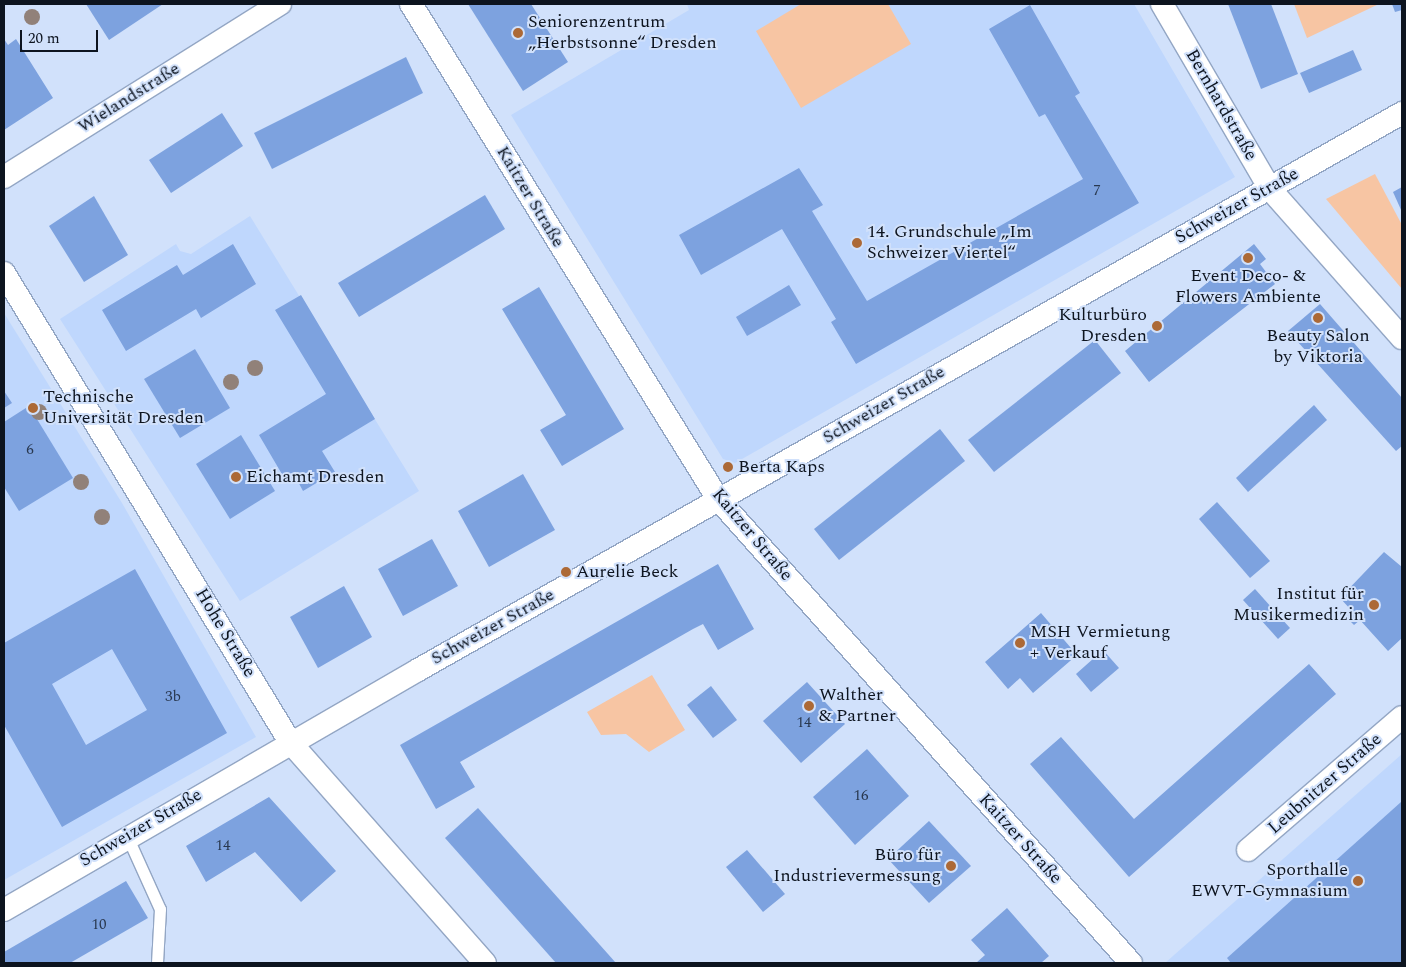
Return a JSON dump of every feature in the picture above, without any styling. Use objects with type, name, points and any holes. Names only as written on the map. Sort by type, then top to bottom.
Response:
[{"type":"street","name":"Wielandstraße","points":[[4,177],[280,4]]},
{"type":"street","name":"Kaitzer Straße","points":[[411,4],[718,499],[1125,961]]},
{"type":"street","name":"Bernhardstraße","points":[[1162,4],[1270,189],[1402,338]]},
{"type":"street","name":"Schweizer Straße","points":[[4,910],[127,836],[290,742],[1402,113]]},
{"type":"street","name":"Hohe Straße","points":[[4,273],[290,742],[485,963]]},
{"type":"street","name":"Leubnitzer Straße","points":[[1248,850],[1402,717]]},
{"type":"lane","points":[[127,836],[160,909],[157,963]]},
{"type":"shaded area","name":"14. Grundschule „Im Schweizer Viertel“","points":[[687,4],[1134,4],[1235,177],[735,463],[723,459],[511,115],[689,10]]},
{"type":"shaded area","points":[[801,4],[888,4],[911,44],[801,108],[756,31]]},
{"type":"shaded area","points":[[1294,4],[1379,4],[1307,38]]},
{"type":"shaded area","points":[[1375,174],[1402,225],[1402,289],[1326,199]]},
{"type":"shaded area","points":[[250,216],[419,491],[240,601],[60,319],[176,244],[180,251],[191,254]]},
{"type":"shaded area","points":[[4,313],[122,503],[256,737],[4,880]]},
{"type":"shaded area","points":[[652,675],[685,730],[649,752],[626,734],[601,735],[587,712]]},
{"type":"shaded area","points":[[1402,754],[1402,963],[1165,963]]},
{"type":"building","points":[[86,4],[163,4],[109,40]]},
{"type":"building","name":"Seniorenzentrum „Herbstsonne“ Dresden","points":[[468,4],[531,4],[568,62],[523,91]]},
{"type":"building","points":[[1228,4],[1271,4],[1298,74],[1261,89]]},
{"type":"building","points":[[1392,4],[1402,4],[1402,10],[1395,12]]},
{"type":"building","points":[[1030,5],[1080,93],[1075,96],[1139,203],[856,364],[831,322],[836,319],[782,229],[701,275],[679,235],[799,168],[823,205],[812,211],[867,301],[1083,179],[1045,114],[1039,117],[989,29]]},
{"type":"building","points":[[4,39],[8,45],[16,39],[53,98],[4,130]]},
{"type":"building","points":[[1353,50],[1362,70],[1309,93],[1300,73]]},
{"type":"building","points":[[406,57],[423,93],[272,169],[254,133]]},
{"type":"building","points":[[222,113],[243,146],[171,193],[149,160]]},
{"type":"building","points":[[1402,187],[1402,212],[1393,192]]},
{"type":"building","points":[[485,195],[505,229],[359,317],[338,283]]},
{"type":"building","points":[[94,196],[128,255],[84,282],[49,226]]},
{"type":"building","points":[[233,244],[256,284],[201,318],[196,309],[126,351],[102,310],[177,265],[183,275]]},
{"type":"building","points":[[1254,244],[1266,259],[1260,264],[1275,284],[1149,382],[1125,351]]},
{"type":"building","points":[[789,285],[801,305],[747,336],[736,317]]},
{"type":"building","points":[[539,287],[624,429],[562,466],[540,430],[566,415],[502,309]]},
{"type":"building","points":[[301,295],[375,419],[322,451],[335,472],[303,491],[295,476],[286,481],[259,435],[326,394],[275,310]]},
{"type":"building","points":[[1320,304],[1402,398],[1402,446],[1396,451],[1288,331]]},
{"type":"building","points":[[1095,340],[1121,373],[994,472],[968,440]]},
{"type":"building","points":[[195,349],[230,408],[180,438],[144,379]]},
{"type":"building","points":[[4,391],[12,403],[4,408]]},
{"type":"building","points":[[1314,405],[1327,420],[1248,492],[1236,478]]},
{"type":"building","points":[[29,406],[73,478],[19,511],[4,487],[4,422]]},
{"type":"building","points":[[940,429],[965,461],[839,560],[814,529]]},
{"type":"building","name":"Eichamt Dresden","points":[[241,435],[275,491],[230,519],[196,464]]},
{"type":"building","points":[[523,474],[555,530],[489,567],[458,511]]},
{"type":"building","points":[[1217,502],[1270,561],[1250,578],[1199,519]]},
{"type":"building","points":[[432,539],[458,586],[403,616],[378,569]]},
{"type":"building","name":"Institut für Musikermedizin","points":[[1384,552],[1402,567],[1402,638],[1388,651],[1360,620],[1354,625],[1346,617],[1352,611],[1340,598]]},
{"type":"building","points":[[718,564],[754,629],[718,650],[703,624],[693,629],[460,762],[475,787],[436,809],[400,745]]},
{"type":"building","points":[[135,569],[227,733],[62,827],[4,725],[4,643]],"holes":[[[112,649],[147,710],[86,745],[52,684]]]},
{"type":"building","points":[[344,586],[372,637],[318,668],[290,617]]},
{"type":"building","points":[[1255,589],[1290,628],[1278,639],[1243,600]]},
{"type":"building","points":[[1041,613],[1077,655],[1033,693],[1020,678],[1008,689],[985,662]]},
{"type":"building","points":[[1103,650],[1119,668],[1091,692],[1076,674]]},
{"type":"building","points":[[1309,664],[1336,694],[1129,877],[1030,764],[1061,737],[1134,819]]},
{"type":"building","points":[[807,682],[845,724],[801,763],[763,721]]},
{"type":"building","points":[[711,686],[737,720],[713,738],[687,705]]},
{"type":"building","points":[[867,749],[909,796],[855,845],[813,797]]},
{"type":"building","points":[[269,797],[336,871],[301,902],[255,852],[206,882],[186,846]]},
{"type":"building","name":"Sporthalle EWVT-Gymnasium","points":[[1401,802],[1402,963],[1231,963],[1227,958]]},
{"type":"building","points":[[478,808],[616,963],[556,963],[445,838]]},
{"type":"building","points":[[929,821],[971,866],[929,903],[888,859]]},
{"type":"building","points":[[747,850],[785,894],[763,912],[726,867]]},
{"type":"building","points":[[126,881],[148,918],[70,963],[4,963],[4,952]]},
{"type":"building","points":[[1007,908],[1049,956],[1041,963],[976,963],[985,955],[971,940]]},
{"type":"place","name":"Seniorenzentrum „Herbstsonne“ Dresden","points":[[518,33]]},
{"type":"place","name":"14. Grundschule „Im Schweizer Viertel“","points":[[857,243]]},
{"type":"place","name":"Event Deco- & Flowers Ambiente","points":[[1248,258]]},
{"type":"place","name":"Beauty Salon by Viktoria","points":[[1318,318]]},
{"type":"place","name":"Kulturbüro Dresden","points":[[1157,326]]},
{"type":"place","name":"Technische Universität Dresden","points":[[33,408]]},
{"type":"place","name":"Berta Kaps","points":[[728,467]]},
{"type":"place","name":"Eichamt Dresden","points":[[236,477]]},
{"type":"place","name":"Aurelie Beck","points":[[566,572]]},
{"type":"place","name":"Institut für Musikermedizin","points":[[1374,605]]},
{"type":"place","name":"MSH Vermietung + Verkauf","points":[[1020,643]]},
{"type":"place","name":"Walther & Partner","points":[[809,706]]},
{"type":"place","name":"Büro für Industrievermessung","points":[[951,866]]},
{"type":"place","name":"Sporthalle EWVT-Gymnasium","points":[[1358,881]]}]
